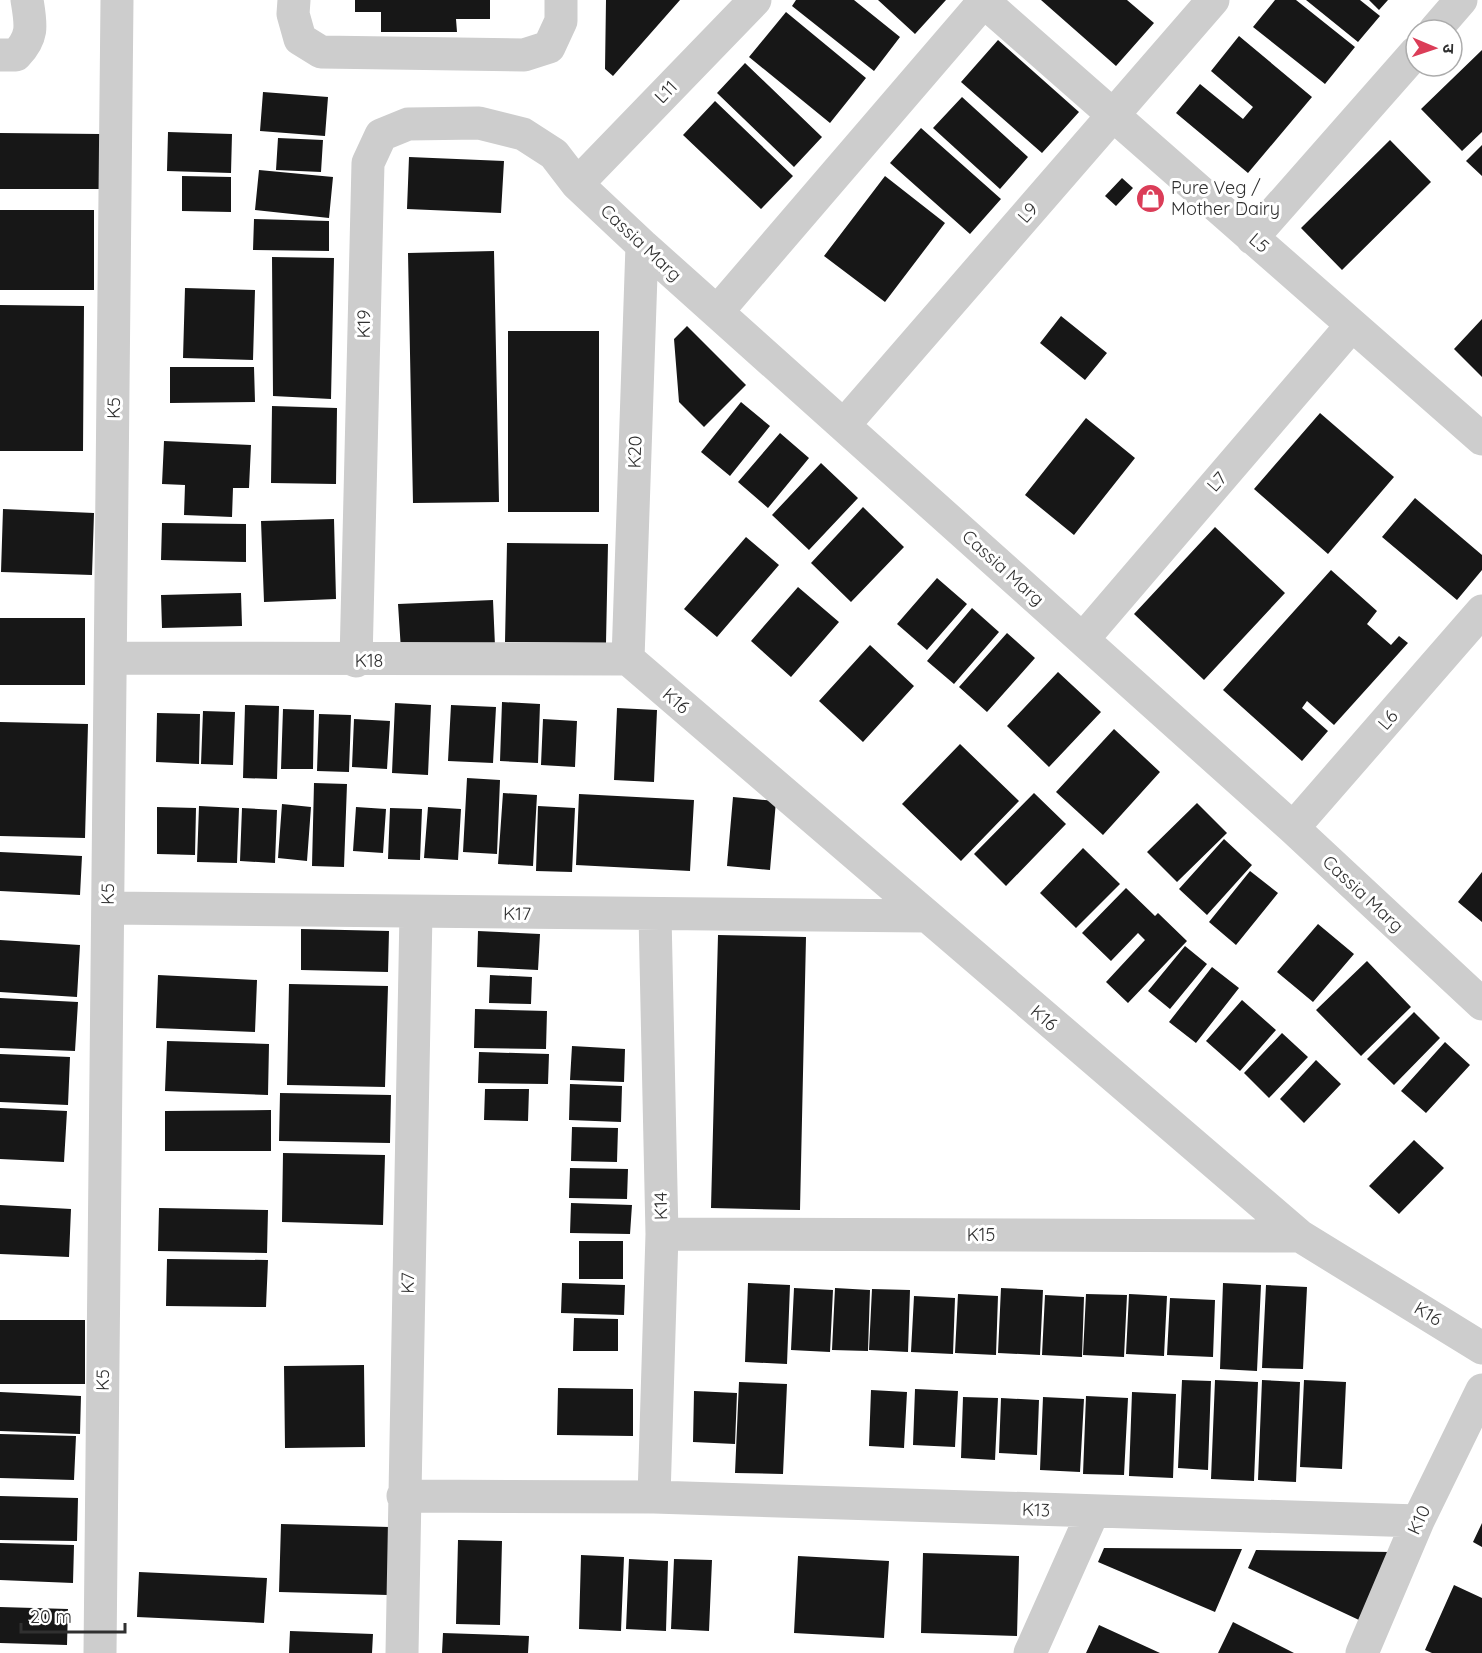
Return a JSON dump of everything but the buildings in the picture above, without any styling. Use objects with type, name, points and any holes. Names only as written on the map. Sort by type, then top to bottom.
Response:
[{"type":"street","points":[[0,55],[16,55],[27,43],[31,25],[27,0]]},
{"type":"street","name":"K5","points":[[100,1653],[117,0]]},
{"type":"street","points":[[294,0],[293,14],[300,39],[321,52],[524,55],[549,47],[561,21],[561,0]]},
{"type":"street","name":"L11","points":[[577,184],[755,0]]},
{"type":"street","points":[[717,312],[983,0]]},
{"type":"street","name":"L5","points":[[983,0],[1482,439]]},
{"type":"street","name":"L9","points":[[844,425],[1213,0]]},
{"type":"street","points":[[1445,18],[1461,0]]},
{"type":"street","points":[[1252,238],[1404,66]]},
{"type":"street","name":"K19","points":[[356,661],[368,163],[381,135],[408,124],[479,123],[523,134]]},
{"type":"street","name":"Cassia Marg","points":[[523,134],[554,154],[577,184],[642,245],[1293,828],[1482,1004]]},
{"type":"street","name":"K20","points":[[628,659],[642,245]]},
{"type":"street","name":"L7","points":[[1083,639],[1352,325]]},
{"type":"street","name":"L6","points":[[1293,828],[1482,611]]},
{"type":"street","name":"K18","points":[[111,658],[356,661],[628,659]]},
{"type":"street","name":"K16","points":[[628,659],[1300,1236],[1482,1348]]},
{"type":"street","name":"K17","points":[[108,908],[926,916]]},
{"type":"street","name":"K7","points":[[402,1653],[403,1496],[416,912]]},
{"type":"street","name":"K14","points":[[654,1497],[662,1234],[655,915]]},
{"type":"street","name":"K15","points":[[662,1234],[1300,1236]]},
{"type":"street","name":"K10","points":[[1362,1653],[1418,1521],[1482,1390]]},
{"type":"street","name":"K13","points":[[403,1496],[654,1497],[1418,1521]]},
{"type":"street","points":[[1030,1653],[1093,1512]]},
{"type":"place","name":"Pure Veg / Mother Dairy","points":[[1150,198]]}]
